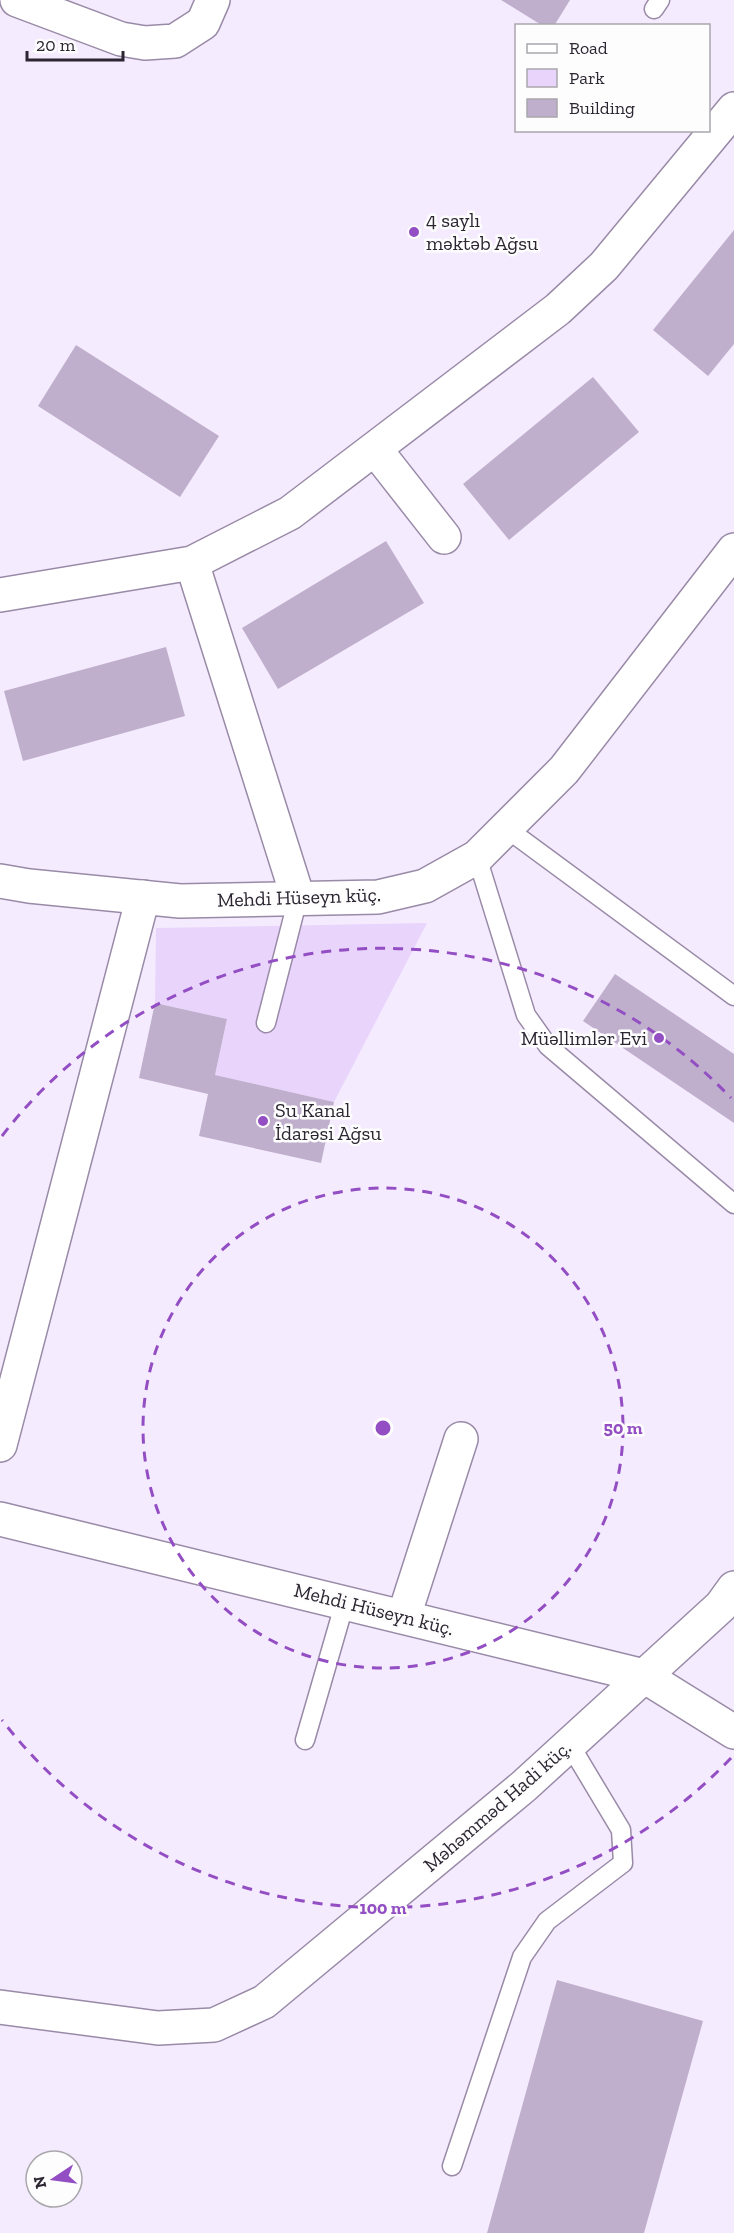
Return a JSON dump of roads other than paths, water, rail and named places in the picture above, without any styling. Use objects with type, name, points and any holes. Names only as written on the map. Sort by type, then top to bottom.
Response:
[{"type":"street","points":[[17,0],[121,39],[145,43],[175,41],[203,23],[213,0]]},
{"type":"street","points":[[0,595],[192,563],[290,513],[558,309],[604,266],[734,110]]},
{"type":"street","points":[[375,449],[444,537]]},
{"type":"street","name":"Mehdi Hüseyn küç.","points":[[0,881],[28,886],[180,901],[378,897],[425,886],[477,857],[564,770],[734,550]]},
{"type":"street","points":[[192,563],[298,898]]},
{"type":"street","points":[[0,1445],[143,897]]},
{"type":"street","points":[[404,1616],[461,1438]]},
{"type":"street","name":"Mehdi Hüseyn küç.","points":[[0,1519],[644,1676],[734,1732]]},
{"type":"street","name":"Məhəmməd Hadi küç.","points":[[0,2007],[158,2028],[214,2025],[264,2002],[524,1786],[721,1606],[734,1588]]},
{"type":"lane","points":[[506,828],[734,996]]},
{"type":"lane","points":[[477,857],[526,1015],[548,1046],[734,1204]]},
{"type":"lane","points":[[266,1023],[298,898]]},
{"type":"lane","points":[[304,1740],[345,1602]]},
{"type":"lane","points":[[452,2166],[522,1957],[547,1921],[623,1863],[621,1830],[570,1744]]},
{"type":"place","name":"4 saylı məktəb Ağsu","points":[[414,232]]},
{"type":"place","name":"Müəllimlər Evi","points":[[659,1038]]},
{"type":"place","name":"Su Kanal İdarəsi Ağsu","points":[[263,1121]]}]
